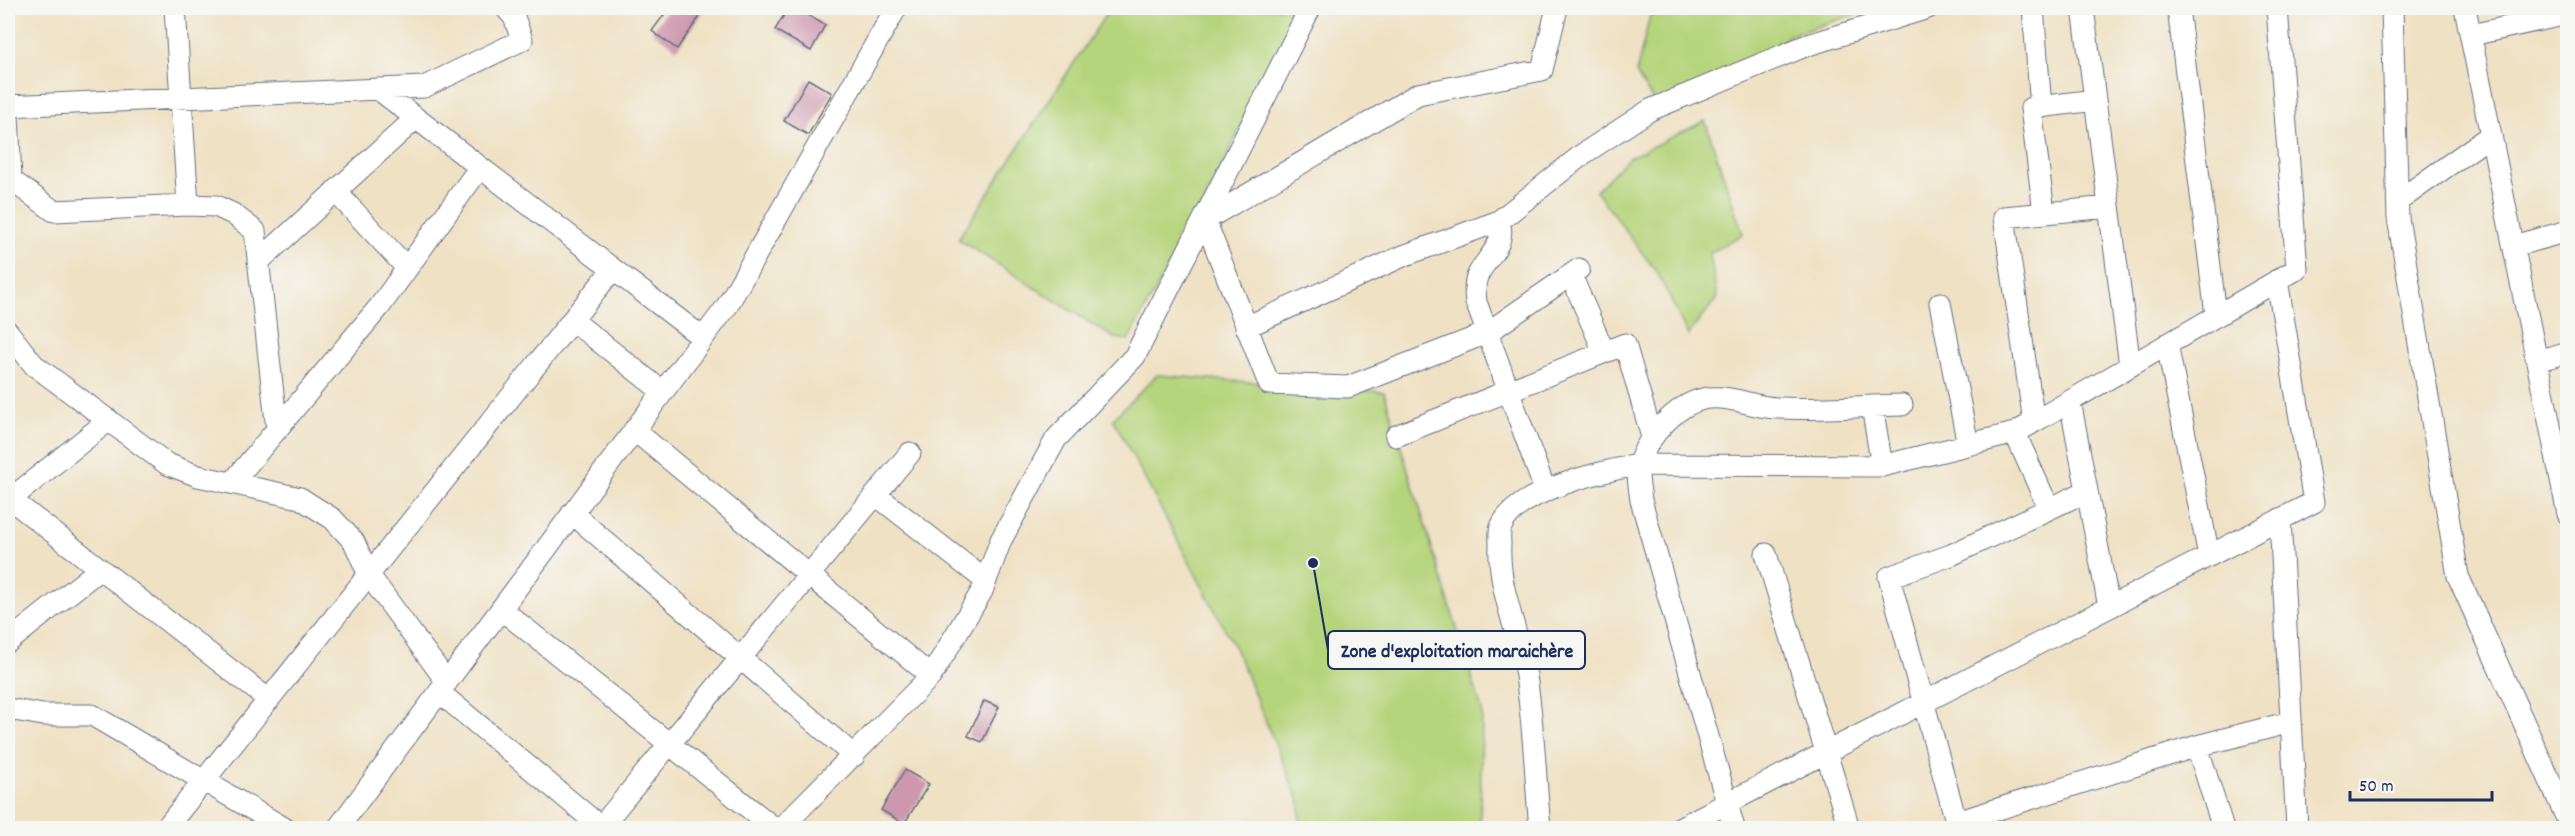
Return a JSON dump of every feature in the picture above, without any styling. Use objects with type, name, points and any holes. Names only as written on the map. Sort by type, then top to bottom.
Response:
[{"type":"street","points":[[175,8],[188,205]]},
{"type":"street","points":[[8,106],[424,87],[522,40],[514,17],[506,8]]},
{"type":"street","points":[[338,828],[727,306],[896,8]]},
{"type":"street","points":[[781,828],[931,676],[986,581],[1001,540],[1056,439],[1135,356],[1310,8]]},
{"type":"street","points":[[1205,220],[1418,94],[1542,70],[1557,8]]},
{"type":"street","points":[[1246,327],[1403,256],[1499,220],[1583,154],[1650,110],[1805,46],[1929,8]]},
{"type":"street","points":[[2033,8],[2041,107]]},
{"type":"street","points":[[2083,8],[2130,366]]},
{"type":"street","points":[[2178,8],[2216,315]]},
{"type":"street","points":[[1540,828],[1524,669],[1502,584],[1499,563],[1501,528],[1510,514],[1545,490],[1600,472],[1638,465],[1882,466],[2015,433],[2297,269],[2277,8]]},
{"type":"street","points":[[2392,8],[2398,218],[2458,576],[2568,821]]},
{"type":"street","points":[[2465,8],[2537,361],[2563,470],[2568,514]]},
{"type":"street","points":[[2471,35],[2568,14]]},
{"type":"street","points":[[378,89],[703,338]]},
{"type":"street","points":[[2044,213],[2031,108],[2095,100]]},
{"type":"street","points":[[8,115],[9,181],[54,212],[188,205],[216,206],[232,214],[255,231],[277,430]]},
{"type":"street","points":[[258,262],[416,118]]},
{"type":"street","points":[[2398,201],[2491,135]]},
{"type":"street","points":[[232,483],[380,306],[480,167]]},
{"type":"street","points":[[336,191],[407,268]]},
{"type":"street","points":[[2034,422],[2004,217],[2109,207]]},
{"type":"street","points":[[1205,220],[1269,384],[1348,387],[1488,333],[1575,272],[1604,352]]},
{"type":"street","points":[[1499,220],[1502,231],[1500,243],[1477,278],[1476,302],[1545,490]]},
{"type":"street","points":[[2514,246],[2568,231]]},
{"type":"street","points":[[166,828],[613,268]]},
{"type":"street","points":[[1679,828],[2314,502],[2277,280]]},
{"type":"street","points":[[1940,303],[1968,445]]},
{"type":"street","points":[[572,320],[663,392]]},
{"type":"street","points":[[8,332],[34,365],[167,464],[198,476],[300,498],[333,519],[354,542],[369,575],[443,687],[601,828],[910,453]]},
{"type":"street","points":[[1396,436],[1625,344],[1652,437]]},
{"type":"street","points":[[2167,344],[2209,556]]},
{"type":"street","points":[[2537,361],[2568,352]]},
{"type":"street","points":[[1734,828],[1641,500],[1638,465],[1652,437],[1692,402],[1709,398],[1746,400],[1775,408],[1902,405]]},
{"type":"street","points":[[2070,401],[2109,607]]},
{"type":"street","points":[[1872,406],[1882,466]]},
{"type":"street","points":[[110,420],[9,500],[269,700]]},
{"type":"street","points":[[634,430],[931,676]]},
{"type":"street","points":[[2015,433],[2049,509]]},
{"type":"street","points":[[2087,491],[1951,555],[1889,577],[1958,825],[2197,746],[2291,722]]},
{"type":"street","points":[[876,495],[986,581]]},
{"type":"street","points":[[572,513],[854,756]]},
{"type":"street","points":[[2280,519],[2297,828]]},
{"type":"street","points":[[1766,554],[1849,828]]},
{"type":"street","points":[[8,642],[100,569]]},
{"type":"street","points":[[501,609],[774,828]]},
{"type":"street","points":[[8,709],[43,715],[92,715],[284,828]]},
{"type":"street","points":[[2197,746],[2223,828]]},
{"type":"green space","points":[[1110,8],[1299,8],[1201,209],[1128,340],[1114,338],[958,239]]},
{"type":"green space","points":[[1652,8],[1874,8],[1788,36],[1768,61],[1657,107],[1636,73]]},
{"type":"green space","points":[[1705,121],[1743,234],[1710,253],[1717,298],[1688,335],[1658,274],[1596,191],[1628,158]]},
{"type":"green space","points":[[1157,375],[1384,392],[1482,710],[1480,828],[1300,828],[1300,803],[1236,650],[1113,419]]},
{"type":"building","points":[[669,8],[706,8],[677,49],[652,31]]},
{"type":"building","points":[[788,8],[795,8],[825,25],[811,51],[775,30]]},
{"type":"building","points":[[808,79],[832,93],[808,135],[784,121]]},
{"type":"building","points":[[984,701],[999,707],[982,742],[968,736]]},
{"type":"building","points":[[905,770],[929,784],[904,824],[881,810]]},
{"type":"place","name":"Zone d'exploitation maraichère","points":[[1313,563]]}]
